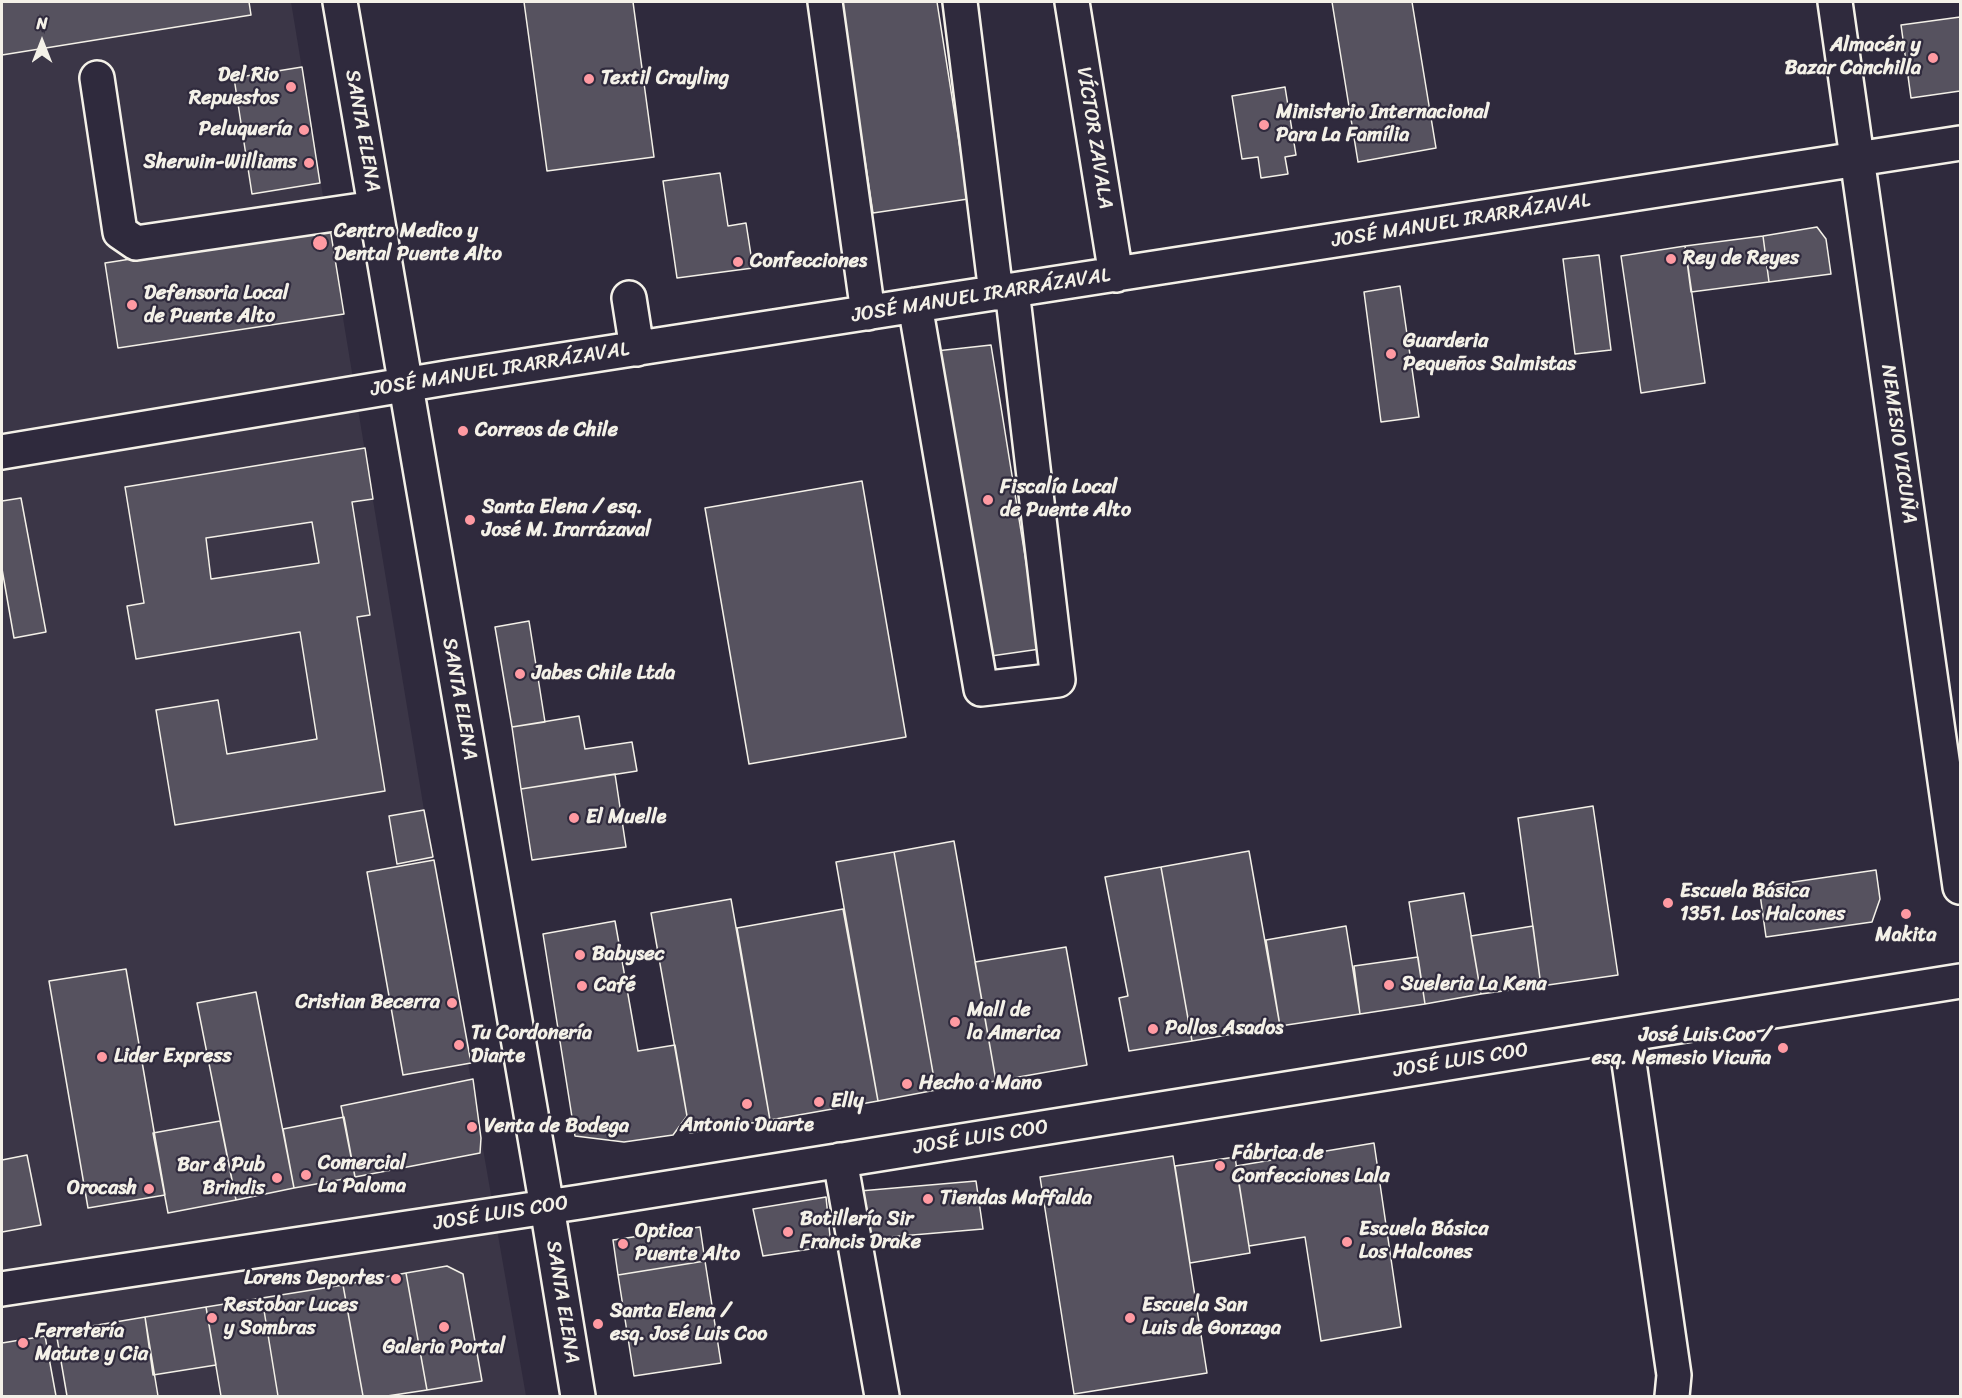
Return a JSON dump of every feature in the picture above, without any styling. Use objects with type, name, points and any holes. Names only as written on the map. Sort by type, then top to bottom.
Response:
[{"type":"street","name":"SANTA ELENA","points":[[340,2],[578,1396]]},
{"type":"street","points":[[825,2],[868,313]]},
{"type":"street","points":[[915,305],[981,689],[1058,680],[1004,292],[960,2]]},
{"type":"street","name":"VÍCTOR ZAVALA","points":[[1072,2],[1116,275]]},
{"type":"street","name":"NEMESIO VICUÑA","points":[[1835,2],[1960,887]]},
{"type":"street","points":[[97,78],[120,232],[136,243],[375,208]]},
{"type":"street","name":"JOSÉ MANUEL IRARRÁZAVAL","points":[[2,452],[404,385],[1960,143]]},
{"type":"street","points":[[629,298],[637,349]]},
{"type":"street","name":"JOSÉ LUIS COO","points":[[2,1289],[547,1207],[1960,981]]},
{"type":"street","points":[[1625,1035],[1674,1375],[1672,1396]]},
{"type":"street","points":[[840,1160],[882,1396]]},
{"type":"shaded area","points":[[2,2],[291,2],[424,810],[526,1396],[2,1396]]},
{"type":"building","points":[[2,2],[249,2],[251,15],[2,55]]},
{"type":"building","name":"Textil Crayling","points":[[524,2],[633,2],[654,157],[547,171]]},
{"type":"building","points":[[841,2],[937,2],[968,199],[873,213]]},
{"type":"building","points":[[1332,2],[1412,2],[1436,148],[1358,162]]},
{"type":"building","name":"Almacén y Bazar Canchilla","points":[[1960,17],[1960,91],[1911,98],[1901,25]]},
{"type":"building","points":[[302,67],[320,183],[252,194],[234,78]]},
{"type":"building","name":"Ministerio Internacional Para La Família","points":[[1285,87],[1296,155],[1285,157],[1288,174],[1261,178],[1258,157],[1242,159],[1232,96]]},
{"type":"building","points":[[720,173],[728,226],[746,223],[753,268],[677,278],[663,181]]},
{"type":"building","points":[[1817,227],[1826,239],[1831,274],[1769,282],[1763,236]]},
{"type":"building","points":[[330,228],[344,314],[118,348],[105,263]]},
{"type":"building","points":[[1763,236],[1769,282],[1691,292],[1685,246]]},
{"type":"building","points":[[1685,246],[1705,383],[1641,393],[1621,256]]},
{"type":"building","points":[[1599,255],[1611,350],[1575,354],[1563,259]]},
{"type":"building","name":"Guarderia Pequeños Salmistas","points":[[1400,286],[1419,417],[1381,422],[1364,292]]},
{"type":"building","name":"Fiscalía Local de Puente Alto","points":[[991,345],[1040,649],[984,657],[936,351]]},
{"type":"building","points":[[365,448],[373,499],[352,502],[370,615],[357,617],[385,791],[175,825],[156,710],[218,700],[227,754],[317,739],[300,632],[136,659],[127,606],[144,603],[125,487]],"holes":[[[312,522],[319,563],[211,579],[206,538]]]},
{"type":"building","points":[[862,481],[906,737],[749,764],[705,508]]},
{"type":"building","points":[[21,498],[46,632],[14,638],[2,569],[2,501]]},
{"type":"building","name":"Jabes Chile Ltda","points":[[529,621],[545,722],[512,727],[495,627]]},
{"type":"building","points":[[579,716],[585,749],[632,742],[637,771],[521,789],[512,727]]},
{"type":"building","name":"El Muelle","points":[[615,774],[626,847],[532,860],[521,789]]},
{"type":"building","points":[[1593,806],[1618,975],[1541,986],[1518,818]]},
{"type":"building","points":[[424,810],[433,857],[397,864],[389,816]]},
{"type":"building","name":"Mall de la America","points":[[954,841],[996,1081],[936,1090],[894,852]]},
{"type":"building","points":[[1249,851],[1280,1026],[1192,1041],[1161,867]]},
{"type":"building","points":[[894,852],[936,1090],[878,1101],[836,862]]},
{"type":"building","points":[[434,860],[471,1063],[403,1075],[367,872]]},
{"type":"building","points":[[1161,867],[1192,1041],[1129,1051],[1119,998],[1128,996],[1105,877]]},
{"type":"building","points":[[1876,870],[1880,899],[1872,922],[1766,937],[1759,887]]},
{"type":"building","points":[[1464,893],[1481,994],[1425,1004],[1409,902]]},
{"type":"building","points":[[731,899],[770,1120],[690,1133],[651,913]]},
{"type":"building","points":[[843,909],[878,1101],[770,1120],[737,928]]},
{"type":"building","points":[[615,921],[638,1051],[675,1045],[687,1116],[673,1135],[624,1142],[575,1136],[543,934]]},
{"type":"building","points":[[1346,926],[1360,1014],[1280,1026],[1266,940]]},
{"type":"building","points":[[1533,926],[1541,986],[1481,994],[1471,936]]},
{"type":"building","points":[[1066,947],[1087,1065],[996,1081],[975,962]]},
{"type":"building","name":"Sueleria La Kena","points":[[1418,957],[1425,1004],[1360,1014],[1354,966]]},
{"type":"building","name":"Lider Express","points":[[126,969],[165,1195],[88,1208],[49,981]]},
{"type":"building","points":[[256,992],[294,1188],[236,1200],[197,1003]]},
{"type":"building","points":[[473,1079],[481,1138],[480,1153],[355,1177],[341,1106]]},
{"type":"building","points":[[344,1117],[355,1177],[294,1188],[283,1129]]},
{"type":"building","points":[[220,1121],[236,1200],[168,1213],[153,1133]]},
{"type":"building","name":"Escuela Básica Los Halcones","points":[[1374,1143],[1401,1327],[1321,1341],[1305,1237],[1249,1246],[1236,1166]]},
{"type":"building","points":[[27,1155],[41,1225],[2,1232],[2,1160]]},
{"type":"building","name":"Escuela San Luis de Gonzaga","points":[[1173,1156],[1207,1373],[1074,1394],[1040,1177]]},
{"type":"building","points":[[1235,1157],[1250,1253],[1190,1263],[1175,1166]]},
{"type":"building","points":[[976,1181],[983,1229],[854,1240],[848,1192]]},
{"type":"building","points":[[826,1197],[831,1246],[763,1256],[753,1209]]},
{"type":"building","points":[[700,1227],[705,1261],[618,1275],[613,1240]]},
{"type":"building","points":[[705,1261],[721,1363],[634,1376],[618,1275]]},
{"type":"building","name":"Galeria Portal","points":[[447,1266],[463,1274],[482,1381],[427,1390],[406,1273]]},
{"type":"building","points":[[406,1273],[427,1390],[387,1396],[363,1396],[343,1285]]},
{"type":"building","points":[[343,1285],[363,1396],[278,1396],[262,1298]]},
{"type":"building","points":[[262,1298],[278,1396],[221,1396],[206,1307]]},
{"type":"building","points":[[206,1307],[216,1365],[153,1375],[145,1317]]},
{"type":"building","points":[[145,1317],[158,1396],[67,1396],[56,1332]]},
{"type":"building","points":[[45,1336],[56,1396],[2,1396],[2,1343]]},
{"type":"place","name":"Almacén y Bazar Canchilla","points":[[1933,58]]},
{"type":"place","name":"Textil Crayling","points":[[589,79]]},
{"type":"place","name":"Del Rio Repuestos","points":[[291,87]]},
{"type":"place","name":"Ministerio Internacional Para La Família","points":[[1264,125]]},
{"type":"place","name":"Peluquería","points":[[304,130]]},
{"type":"place","name":"Sherwin-Williams","points":[[309,163]]},
{"type":"place","name":"Centro Medico y Dental Puente Alto","points":[[320,243]]},
{"type":"place","name":"Rey de Reyes","points":[[1671,259]]},
{"type":"place","name":"Confecciones","points":[[738,262]]},
{"type":"place","name":"Defensoria Local de Puente Alto","points":[[132,305]]},
{"type":"place","name":"Guarderia Pequeños Salmistas","points":[[1391,354]]},
{"type":"place","name":"Correos de Chile","points":[[463,431]]},
{"type":"place","name":"Fiscalía Local de Puente Alto","points":[[988,500]]},
{"type":"place","name":"Santa Elena / esq. José M. Irarrázaval","points":[[470,520]]},
{"type":"place","name":"Jabes Chile Ltda","points":[[520,674]]},
{"type":"place","name":"El Muelle","points":[[574,818]]},
{"type":"place","name":"Escuela Básica 1351. Los Halcones","points":[[1668,903]]},
{"type":"place","name":"Makita","points":[[1906,914]]},
{"type":"place","name":"Babysec","points":[[580,955]]},
{"type":"place","name":"Sueleria La Kena","points":[[1389,985]]},
{"type":"place","name":"Café","points":[[582,986]]},
{"type":"place","name":"Cristian Becerra","points":[[452,1003]]},
{"type":"place","name":"Mall de la America","points":[[955,1022]]},
{"type":"place","name":"Pollos Asados","points":[[1153,1029]]},
{"type":"place","name":"Tu Cordonería Diarte","points":[[459,1045]]},
{"type":"place","name":"José Luis Coo / esq. Nemesio Vicuña","points":[[1783,1048]]},
{"type":"place","name":"Lider Express","points":[[102,1057]]},
{"type":"place","name":"Hecho a Mano","points":[[907,1084]]},
{"type":"place","name":"Elly","points":[[819,1102]]},
{"type":"place","name":"Antonio Duarte","points":[[747,1104]]},
{"type":"place","name":"Venta de Bodega","points":[[472,1127]]},
{"type":"place","name":"Fábrica de Confecciones Lala","points":[[1220,1166]]},
{"type":"place","name":"Comercial La Paloma","points":[[306,1175]]},
{"type":"place","name":"Bar & Pub Brindis","points":[[277,1178]]},
{"type":"place","name":"Orocash","points":[[149,1189]]},
{"type":"place","name":"Tiendas Maffalda","points":[[928,1199]]},
{"type":"place","name":"Botillería Sir Francis Drake","points":[[788,1232]]},
{"type":"place","name":"Escuela Básica Los Halcones","points":[[1347,1242]]},
{"type":"place","name":"Optica Puente Alto","points":[[623,1244]]},
{"type":"place","name":"Lorens Deportes","points":[[396,1279]]},
{"type":"place","name":"Restobar Luces y Sombras","points":[[212,1318]]},
{"type":"place","name":"Escuela San Luis de Gonzaga","points":[[1130,1318]]},
{"type":"place","name":"Santa Elena / esq. José Luis Coo","points":[[598,1324]]},
{"type":"place","name":"Galeria Portal","points":[[444,1327]]},
{"type":"place","name":"Ferretería Matute y Cia","points":[[23,1343]]}]
